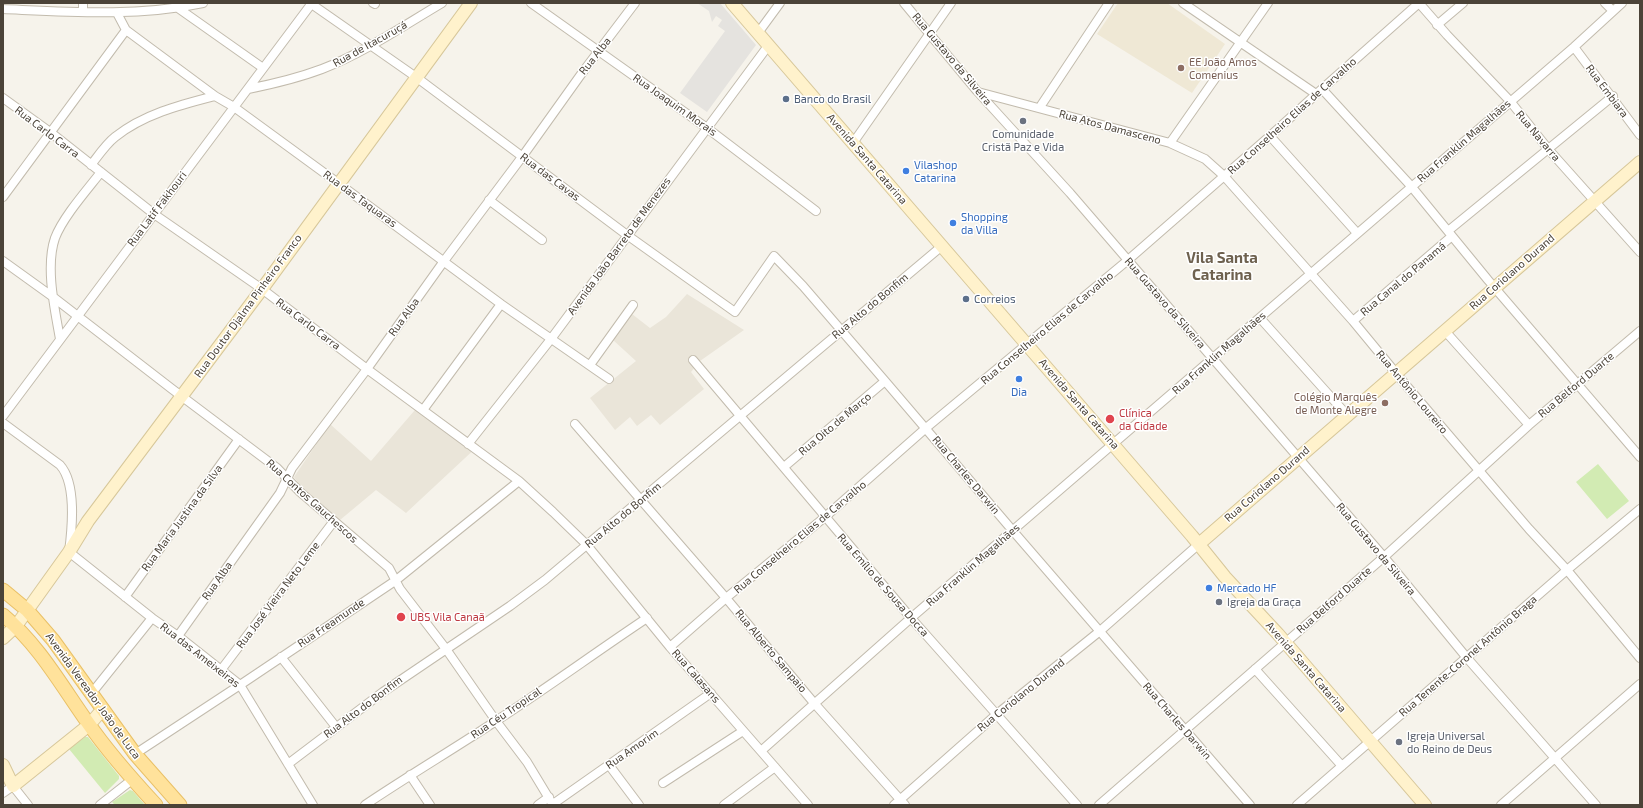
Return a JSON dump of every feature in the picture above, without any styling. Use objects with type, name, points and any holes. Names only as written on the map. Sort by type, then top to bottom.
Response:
[{"type":"main road","name":"Avenida Vereador João de Luca","points":[[3,590],[27,610],[52,640],[135,754],[180,805]]},
{"type":"main road","name":"Avenida Vereador João de Luca","points":[[3,615],[16,626],[46,661],[89,725],[156,805]]},
{"type":"street","points":[[83,3],[83,12]]},
{"type":"street","points":[[3,9],[117,13],[178,8],[202,3]]},
{"type":"street","name":"Rua das Cavas","points":[[311,3],[369,46],[416,77],[627,235],[734,312],[774,256]]},
{"type":"street","name":"Rua Latif Fakhouri","points":[[3,416],[311,3]]},
{"type":"street","name":"Rua de Itacuruçá","points":[[248,89],[281,82],[322,69],[343,60],[442,3]]},
{"type":"street","name":"Rua Doutor Djalma Pinheiro Franco","points":[[16,626],[69,552],[88,521],[262,289],[470,3]]},
{"type":"street","name":"Rua Joaquim Morais","points":[[531,3],[707,128],[816,211]]},
{"type":"street","name":"Rua Alba","points":[[178,636],[280,493],[292,468],[367,369],[444,261],[635,3]]},
{"type":"street","name":"Avenida Santa Catarina","points":[[732,3],[1113,444],[1225,577],[1425,805]]},
{"type":"street","points":[[758,33],[780,3]]},
{"type":"street","name":"Rua Gustavo da Silveira","points":[[904,3],[977,91],[1070,193],[1384,557],[1467,658],[1596,805]]},
{"type":"street","points":[[853,143],[931,34],[951,3]]},
{"type":"street","points":[[1040,107],[1109,3]]},
{"type":"street","points":[[1183,3],[1240,42],[1319,92],[1411,186],[1640,457]]},
{"type":"street","name":"Rua Atos Damasceno","points":[[977,91],[1170,143],[1268,3]]},
{"type":"street","name":"Rua Navarra","points":[[1419,3],[1437,25],[1510,101],[1549,150],[1640,252]]},
{"type":"street","name":"Rua Conselheiro Elias de Carvalho","points":[[670,646],[825,517],[926,428],[1128,260],[1419,3]]},
{"type":"street","points":[[1437,25],[1463,3]]},
{"type":"street","points":[[1605,3],[1613,11]]},
{"type":"street","name":"Rua Franklin Magalhães","points":[[761,751],[911,618],[1574,47],[1622,3]]},
{"type":"street","points":[[178,8],[264,68]]},
{"type":"street","name":"Rua das Taquaras","points":[[117,13],[126,30],[216,96],[234,107],[501,304],[609,379]]},
{"type":"street","points":[[3,197],[126,30]]},
{"type":"street","name":"Avenida João Barreto de Menezes","points":[[468,444],[551,339],[768,46]]},
{"type":"street","name":"Rua Embiara","points":[[1574,47],[1613,96],[1640,135]]},
{"type":"street","points":[[91,165],[114,137],[155,113],[216,96]]},
{"type":"street","name":"Rua Canal do Panamá","points":[[1353,321],[1450,234],[1613,96]]},
{"type":"street","name":"Rua Carlo Carra","points":[[3,98],[50,132],[154,214],[262,289],[367,369],[519,481],[586,544]]},
{"type":"street","points":[[1270,136],[1357,233]]},
{"type":"street","name":"Rua Antônio Loureiro","points":[[1170,143],[1199,156],[1224,176],[1353,321],[1480,471],[1567,570],[1640,658]]},
{"type":"street","name":"Rua Coriolano Durand","points":[[899,803],[997,714],[1100,632],[1198,544],[1594,200],[1640,162]]},
{"type":"street","points":[[60,339],[53,297],[52,275],[55,239],[61,225],[101,172]]},
{"type":"street","points":[[489,200],[542,240]]},
{"type":"street","name":"Rua Alto do Bonfim","points":[[288,764],[413,670],[446,649],[545,580],[942,246]]},
{"type":"street","name":"Rua Charles Darwin","points":[[774,256],[803,286],[886,381],[1013,531],[1250,805]]},
{"type":"street","name":"Rua Contos Gauchescos","points":[[3,261],[53,297],[77,317],[277,468],[300,492],[389,568],[395,581],[527,762],[552,802]]},
{"type":"street","points":[[423,410],[501,304]]},
{"type":"street","points":[[590,365],[633,305]]},
{"type":"street","points":[[1260,318],[1348,414]]},
{"type":"street","points":[[1445,331],[1529,425]]},
{"type":"street","name":"Rua Belford Duarte","points":[[1099,805],[1384,557],[1529,425],[1640,331]]},
{"type":"street","name":"Rua Emílio de Sousa Docca","points":[[693,360],[911,618],[1077,805]]},
{"type":"street","name":"Rua Oito de Março","points":[[784,467],[886,381]]},
{"type":"street","points":[[3,423],[60,465],[65,471],[69,485],[72,526],[69,552]]},
{"type":"street","name":"Rua Alberto Sampaio","points":[[575,424],[726,598],[899,803]]},
{"type":"street","name":"Rua Maria Justina da Silva","points":[[125,597],[239,439]]},
{"type":"street","name":"Rua Freamunde","points":[[135,754],[240,686],[395,581],[519,481]]},
{"type":"street","name":"Rua Tenente-Coronel Antônio Braga","points":[[1297,805],[1567,570],[1640,509]]},
{"type":"street","name":"Rua José Vieira Neto Leme","points":[[222,670],[334,521]]},
{"type":"street","name":"Rua Calasans","points":[[586,544],[670,646],[808,805]]},
{"type":"street","name":"Rua das Ameixeiras","points":[[69,552],[152,618],[222,670],[240,686],[313,805]]},
{"type":"street","points":[[91,694],[152,618]]},
{"type":"street","name":"Rua Céu Tropical","points":[[365,805],[496,721],[595,652],[647,618]]},
{"type":"street","points":[[3,638],[16,626]]},
{"type":"street","points":[[281,657],[336,727]]},
{"type":"street","points":[[1255,669],[1342,766]]},
{"type":"street","points":[[1501,805],[1640,684]]},
{"type":"street","name":"Rua Amorim","points":[[538,805],[552,802],[609,765],[711,694]]},
{"type":"street","points":[[3,793],[89,725],[103,709]]},
{"type":"street","points":[[663,783],[743,731]]},
{"type":"street","points":[[3,765],[13,786],[28,805]]},
{"type":"street","points":[[609,765],[639,805]]},
{"type":"street","points":[[724,805],[775,767]]},
{"type":"street","points":[[410,775],[430,805]]},
{"type":"street","points":[[100,805],[133,779]]},
{"type":"shaded area","points":[[697,3],[720,3],[756,45],[707,112],[680,93],[725,31],[718,26],[722,20],[716,16],[712,22],[709,11]]},
{"type":"shaded area","name":"EE João Amos Comenius","points":[[1118,3],[1167,3],[1225,44],[1192,93],[1097,34]]},
{"type":"shaded area","points":[[687,294],[744,330],[700,361],[691,372],[704,389],[660,425],[651,415],[637,426],[630,417],[615,430],[590,398],[636,361],[613,340],[632,314],[650,328],[666,317]]},
{"type":"shaded area","points":[[421,403],[479,445],[406,513],[376,490],[340,520],[303,490],[294,477],[330,424],[371,461]]},
{"type":"green space","points":[[1598,464],[1629,501],[1607,519],[1576,482]]},
{"type":"green space","points":[[85,737],[88,737],[119,776],[119,779],[105,793],[69,749]]},
{"type":"green space","points":[[130,790],[133,791],[145,805],[115,805],[112,802]]},
{"type":"place","name":"EE João Amos Comenius","points":[[1181,68]]},
{"type":"place","name":"Banco do Brasil","points":[[786,99]]},
{"type":"place","name":"Comunidade Cristã Paz e Vida","points":[[1023,121]]},
{"type":"place","name":"Vilashop Catarina","points":[[906,171]]},
{"type":"place","name":"Shopping da Villa","points":[[953,223]]},
{"type":"place","name":"Correios","points":[[966,299]]},
{"type":"place","name":"Dia","points":[[1019,379]]},
{"type":"place","name":"Colégio Marquês de Monte Alegre","points":[[1385,403]]},
{"type":"place","name":"Clínica da Cidade","points":[[1110,419]]},
{"type":"place","name":"Mercado HF","points":[[1209,588]]},
{"type":"place","name":"Igreja da Graça","points":[[1219,602]]},
{"type":"place","name":"UBS Vila Canaã","points":[[401,617]]},
{"type":"place","name":"Igreja Universal do Reino de Deus","points":[[1399,742]]},
{"type":"district","name":"Vila Santa Catarina","points":[[1222,266]]}]
